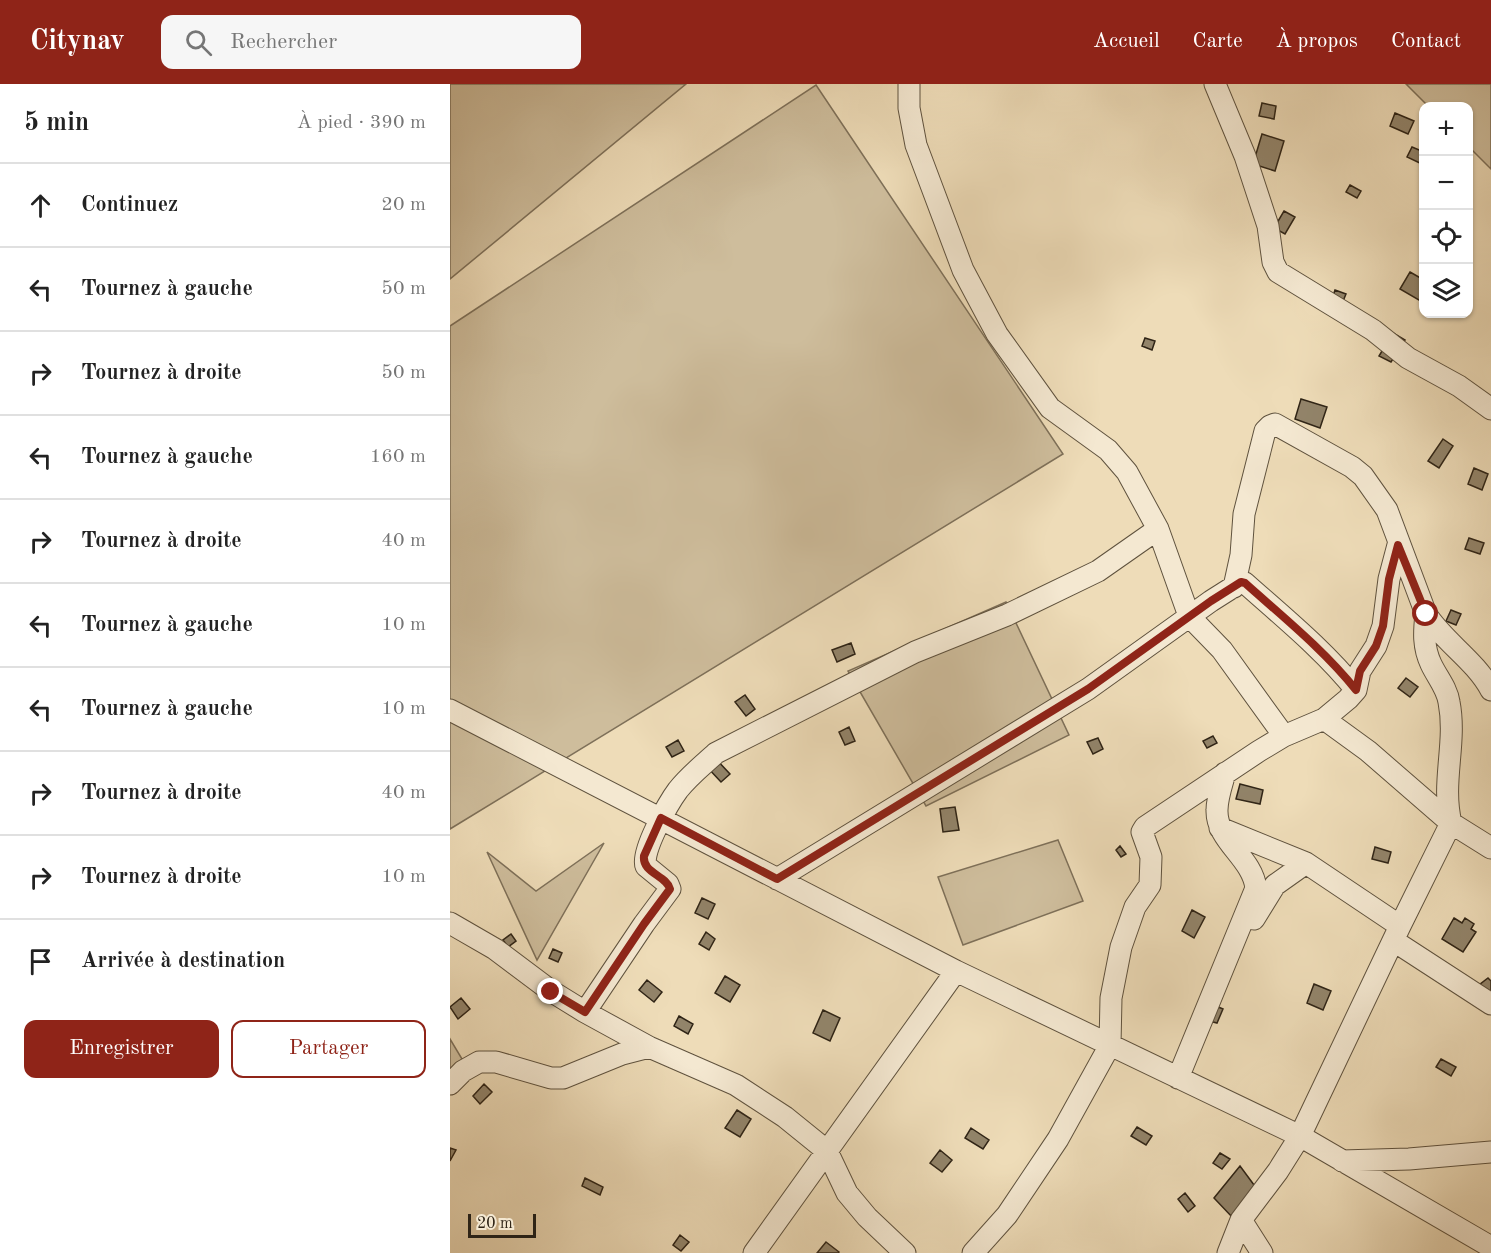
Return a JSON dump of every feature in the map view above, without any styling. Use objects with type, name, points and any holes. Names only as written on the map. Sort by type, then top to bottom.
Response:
[{"type":"street","points":[[909,84],[909,108],[916,145],[963,270],[997,334],[1050,408],[1108,450],[1127,472],[1158,529],[1189,616],[1222,650],[1284,736]]},
{"type":"street","points":[[1215,84],[1245,156],[1268,226],[1273,262],[1278,272],[1373,330],[1408,358],[1459,386],[1491,409]]},
{"type":"street","points":[[1234,587],[1241,555],[1244,514],[1264,431],[1275,424],[1364,476],[1387,510],[1398,545],[1426,614],[1432,624],[1481,675],[1491,690]]},
{"type":"street","points":[[585,1012],[670,889],[668,884],[646,866],[644,856],[661,818],[677,791],[716,753],[915,652],[1007,615],[1098,571],[1158,529]]},
{"type":"street","points":[[974,1253],[1007,1215],[1058,1139],[1110,1045],[1111,998],[1121,947],[1135,907],[1150,885],[1151,857],[1142,832],[1145,827],[1284,736],[1324,719],[1356,690],[1360,671],[1376,646],[1383,626],[1389,579],[1398,545]]},
{"type":"street","points":[[777,879],[1088,689],[1189,616],[1241,582],[1245,583],[1328,659],[1356,690]]},
{"type":"street","points":[[1228,1253],[1240,1220],[1278,1171],[1300,1136],[1451,823],[1446,786],[1451,727],[1449,702],[1446,690],[1431,664],[1423,640],[1426,614]]},
{"type":"street","points":[[450,710],[956,971],[1300,1136],[1491,1247]]},
{"type":"street","points":[[1324,719],[1368,751],[1451,823],[1491,848]]},
{"type":"street","points":[[1178,1078],[1256,888],[1255,876],[1248,864],[1220,828],[1217,809],[1225,773]]},
{"type":"street","points":[[1220,828],[1306,863],[1491,1004]]},
{"type":"street","points":[[1230,954],[1275,885],[1306,863]]},
{"type":"street","points":[[450,923],[495,949],[551,992],[585,1012],[649,1047],[736,1084],[785,1117],[827,1151],[847,1193],[867,1217],[905,1253]]},
{"type":"street","points":[[753,1253],[956,971]]},
{"type":"street","points":[[450,1084],[463,1071],[479,1062],[496,1062],[550,1078],[563,1078],[622,1054],[649,1047]]},
{"type":"street","points":[[1340,1161],[1409,1159],[1491,1152]]},
{"type":"street","points":[[1240,1220],[1262,1253]]},
{"type":"shaded area","points":[[450,84],[686,84],[450,279]]},
{"type":"shaded area","points":[[1406,84],[1491,84],[1491,169],[1473,151],[1473,102],[1424,102]]},
{"type":"shaded area","points":[[816,85],[1063,454],[450,829],[450,326]]},
{"type":"shaded area","points":[[1006,602],[1069,735],[926,806],[848,671]]},
{"type":"shaded area","points":[[1058,840],[1083,901],[963,945],[938,877]]},
{"type":"shaded area","points":[[604,843],[537,960],[487,852],[536,891]]},
{"type":"shaded area","points":[[450,1039],[465,1064],[450,1084]]},
{"type":"building","points":[[1262,103],[1276,106],[1274,119],[1259,116]]},
{"type":"building","points":[[1395,113],[1414,121],[1408,134],[1390,126]]},
{"type":"building","points":[[1262,134],[1284,141],[1275,171],[1253,164]]},
{"type":"building","points":[[1412,147],[1419,150],[1419,163],[1407,157]]},
{"type":"building","points":[[1350,185],[1361,191],[1357,198],[1346,192]]},
{"type":"building","points":[[1284,211],[1295,217],[1285,234],[1274,228]]},
{"type":"building","points":[[1410,272],[1419,277],[1419,300],[1400,289]]},
{"type":"building","points":[[1335,290],[1346,294],[1341,306],[1331,302]]},
{"type":"building","points":[[1393,333],[1405,340],[1391,362],[1379,356]]},
{"type":"building","points":[[1145,338],[1155,341],[1152,350],[1142,346]]},
{"type":"building","points":[[1301,399],[1327,407],[1320,428],[1295,419]]},
{"type":"building","points":[[1443,439],[1453,446],[1439,468],[1428,461]]},
{"type":"building","points":[[1474,468],[1488,474],[1482,490],[1468,484]]},
{"type":"building","points":[[1469,538],[1484,543],[1480,554],[1465,549]]},
{"type":"building","points":[[1451,610],[1461,614],[1456,625],[1446,621]]},
{"type":"building","points":[[851,643],[855,654],[837,662],[832,650]]},
{"type":"building","points":[[1406,678],[1418,687],[1410,697],[1398,688]]},
{"type":"building","points":[[745,695],[755,709],[746,716],[735,702]]},
{"type":"building","points":[[849,727],[855,741],[845,745],[839,732]]},
{"type":"building","points":[[1213,736],[1217,743],[1207,748],[1203,741]]},
{"type":"building","points":[[1098,738],[1103,749],[1093,754],[1087,742]]},
{"type":"building","points":[[678,740],[684,751],[672,757],[666,747]]},
{"type":"building","points":[[715,758],[730,774],[721,782],[707,767]]},
{"type":"building","points":[[1240,784],[1263,790],[1260,804],[1236,799]]},
{"type":"building","points":[[955,807],[959,830],[943,832],[940,809]]},
{"type":"building","points":[[1120,846],[1126,854],[1121,857],[1116,850]]},
{"type":"building","points":[[1375,847],[1391,852],[1388,863],[1372,859]]},
{"type":"building","points":[[702,898],[715,904],[708,919],[695,913]]},
{"type":"building","points":[[1192,910],[1205,917],[1194,938],[1182,931]]},
{"type":"building","points":[[1454,918],[1462,923],[1465,918],[1474,924],[1471,929],[1476,932],[1463,952],[1442,939]]},
{"type":"building","points":[[706,932],[715,939],[709,950],[699,944]]},
{"type":"building","points":[[511,934],[516,941],[508,947],[503,940]]},
{"type":"building","points":[[553,949],[562,953],[558,962],[549,958]]},
{"type":"building","points":[[725,976],[740,985],[730,1002],[715,993]]},
{"type":"building","points":[[1488,978],[1491,981],[1491,991],[1486,995],[1479,985]]},
{"type":"building","points":[[647,980],[662,992],[654,1002],[639,990]]},
{"type":"building","points":[[1314,984],[1331,991],[1323,1010],[1307,1003]]},
{"type":"building","points":[[461,998],[470,1009],[458,1019],[450,1007]]},
{"type":"building","points":[[1211,1004],[1223,1009],[1217,1023],[1202,1019]]},
{"type":"building","points":[[823,1010],[840,1018],[830,1041],[813,1033]]},
{"type":"building","points":[[679,1016],[693,1024],[688,1034],[674,1026]]},
{"type":"building","points":[[1441,1059],[1456,1067],[1451,1076],[1436,1067]]},
{"type":"building","points":[[484,1084],[492,1092],[480,1104],[473,1096]]},
{"type":"building","points":[[737,1110],[751,1119],[740,1137],[725,1128]]},
{"type":"building","points":[[1137,1127],[1152,1136],[1146,1145],[1131,1136]]},
{"type":"building","points":[[971,1128],[989,1140],[983,1149],[965,1138]]},
{"type":"building","points":[[450,1148],[456,1150],[450,1161]]},
{"type":"building","points":[[940,1150],[952,1160],[942,1172],[930,1163]]},
{"type":"building","points":[[1220,1153],[1230,1159],[1222,1169],[1213,1163]]},
{"type":"building","points":[[1240,1166],[1257,1189],[1232,1217],[1214,1198]]},
{"type":"building","points":[[585,1178],[603,1187],[600,1195],[582,1186]]},
{"type":"building","points":[[1185,1193],[1195,1206],[1188,1212],[1178,1199]]},
{"type":"building","points":[[680,1235],[689,1242],[681,1251],[673,1245]]},
{"type":"building","points":[[826,1242],[839,1252],[817,1253]]},
{"type":"route","points":[[551,992],[585,1012],[670,889],[670,886],[646,866],[644,861],[644,856],[661,818],[777,879],[1088,689],[1241,582],[1245,583],[1307,639],[1356,690],[1360,671],[1376,646],[1383,626],[1389,579],[1398,545],[1426,614]]}]
